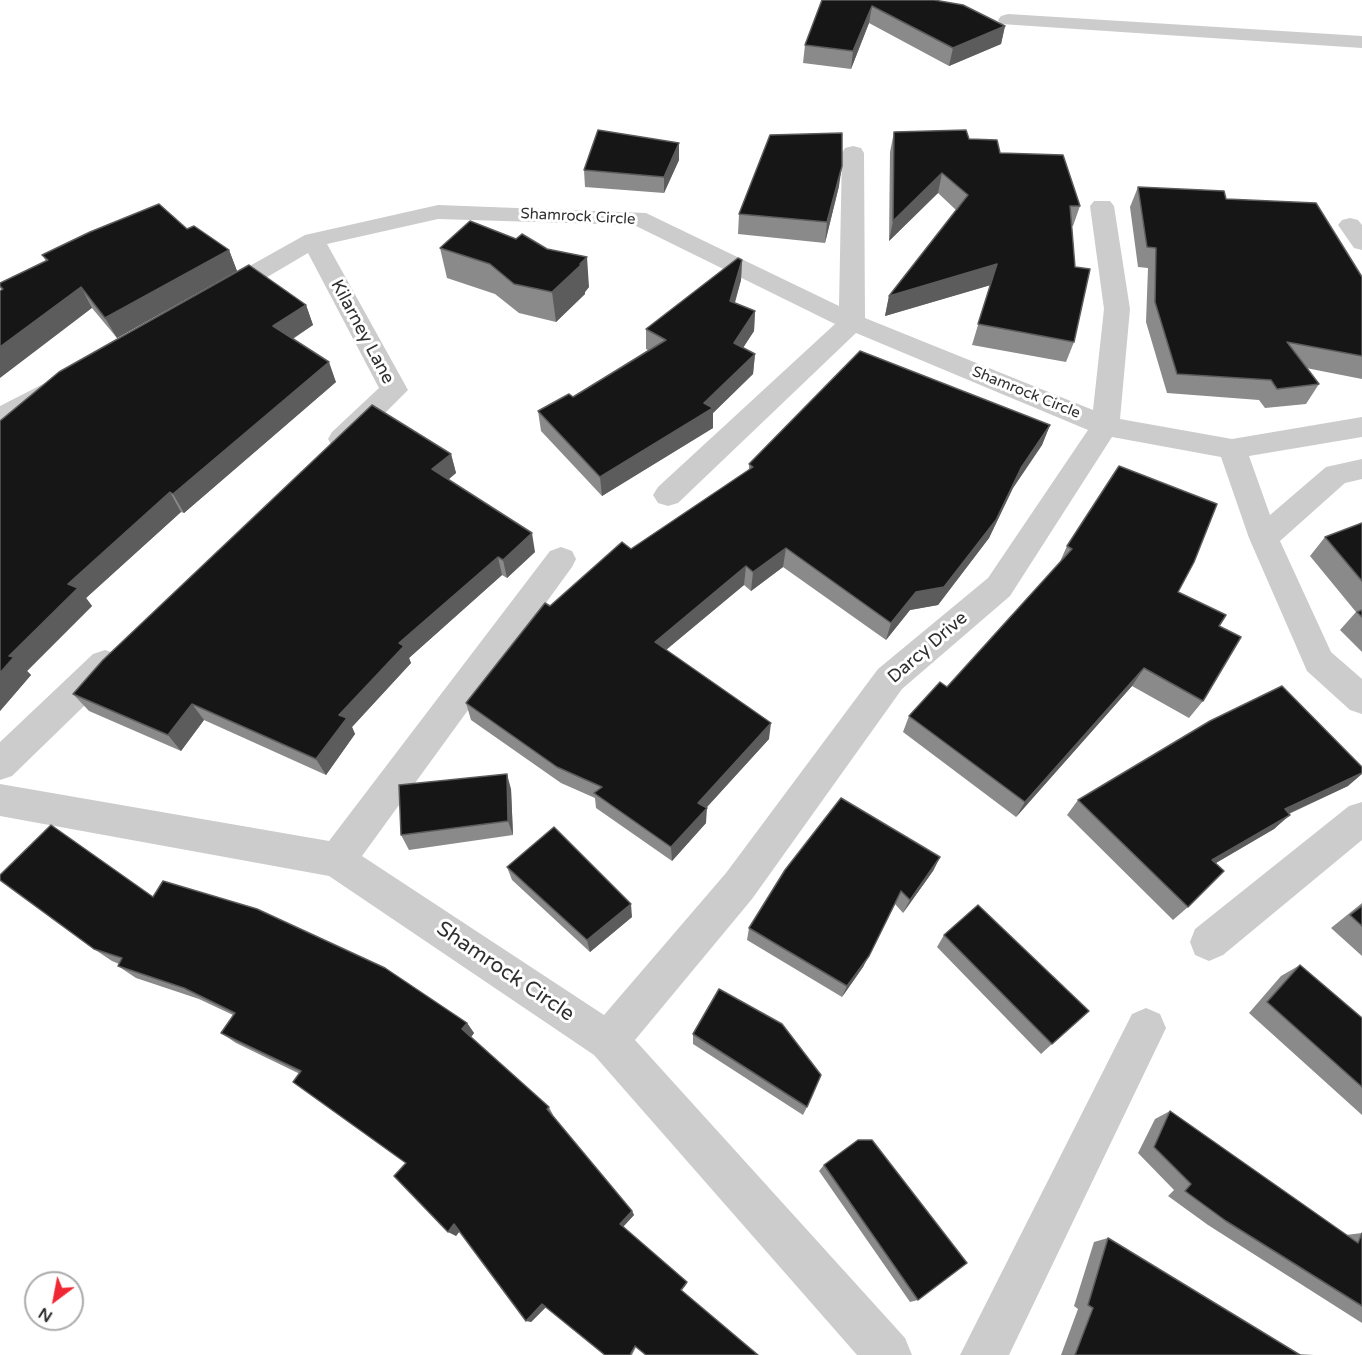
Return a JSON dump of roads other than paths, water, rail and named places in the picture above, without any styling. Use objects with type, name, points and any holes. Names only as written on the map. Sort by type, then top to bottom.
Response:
[{"type":"street","points":[[1008,20],[1362,42]]},
{"type":"street","points":[[668,495],[852,322],[853,153]]},
{"type":"street","name":"Darcy Drive","points":[[609,1041],[739,886],[890,679],[999,587],[1105,426],[1117,309],[1102,206]]},
{"type":"street","name":"Shamrock Circle","points":[[202,303],[313,240],[438,212],[638,218],[852,322],[1105,426],[1232,449],[1362,427]]},
{"type":"street","name":"Kilarney Lane","points":[[313,240],[394,390],[325,455]]},
{"type":"street","points":[[0,418],[71,378]]},
{"type":"street","points":[[1232,449],[1264,538],[1319,661],[1362,700]]},
{"type":"street","points":[[1264,538],[1336,474],[1362,469]]},
{"type":"street","points":[[337,860],[561,559]]},
{"type":"street","points":[[0,765],[128,642]]},
{"type":"street","name":"Shamrock Circle","points":[[0,801],[337,860],[609,1041],[888,1355]]},
{"type":"street","points":[[1209,942],[1362,818]]},
{"type":"street","points":[[984,1355],[1146,1028]]}]
